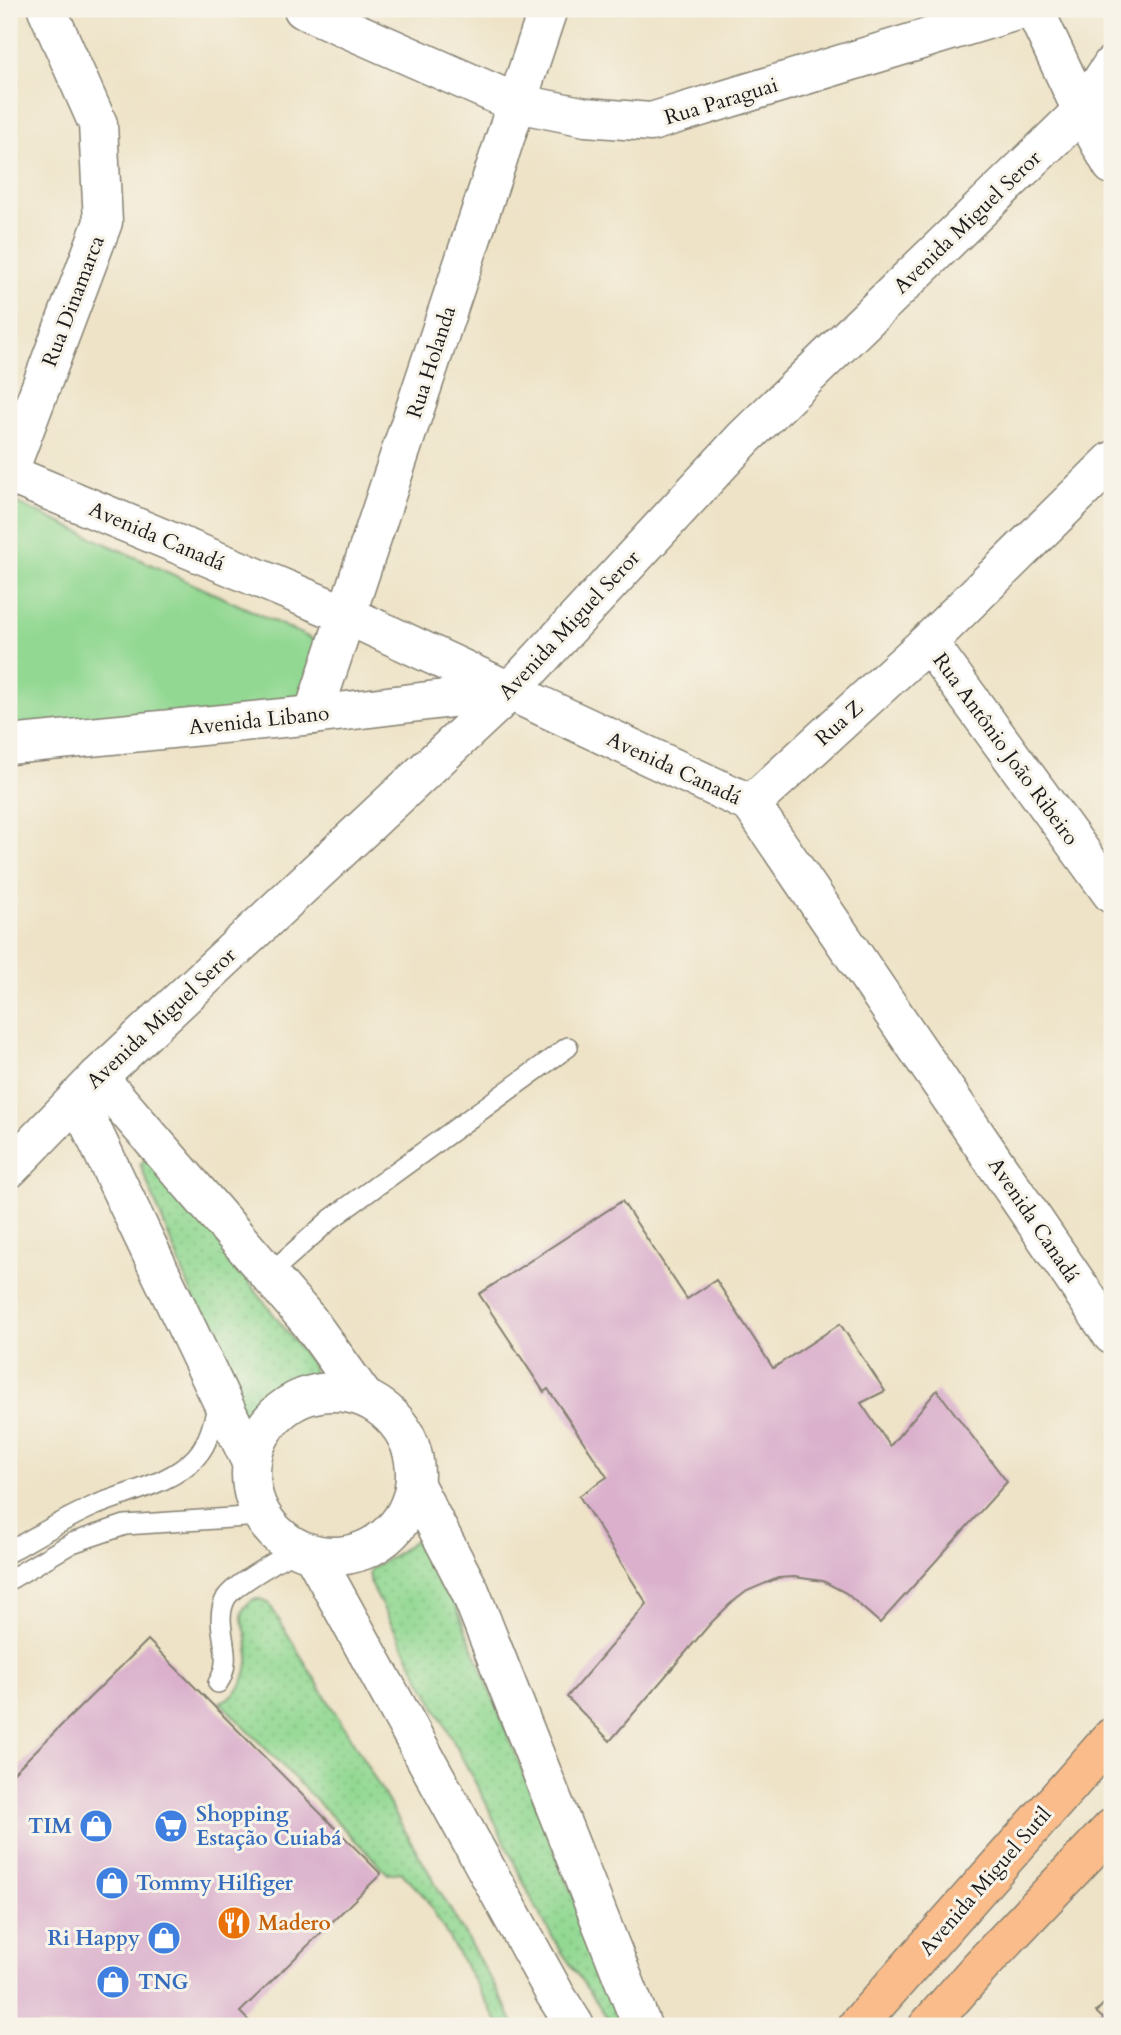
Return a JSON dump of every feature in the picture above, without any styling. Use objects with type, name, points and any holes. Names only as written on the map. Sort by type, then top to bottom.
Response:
[{"type":"highway","name":"Avenida Miguel Sutil","points":[[857,2026],[1112,1737]]},
{"type":"highway","points":[[928,2026],[980,1967],[1097,1859],[1112,1828]]},
{"type":"street","name":"Rua Dinamarca","points":[[9,472],[103,222],[97,124],[47,9]]},
{"type":"street","name":"Rua Paraguai","points":[[303,9],[516,103],[586,117],[651,122],[1023,9]]},
{"type":"street","name":"Rua Holanda","points":[[313,715],[548,9]]},
{"type":"street","points":[[1034,9],[1082,111],[1112,165]]},
{"type":"street","name":"Avenida Miguel Seror","points":[[9,1170],[87,1087],[510,691],[744,438],[1082,111],[1112,65]]},
{"type":"street","name":"Rua Antônio João Ribeiro","points":[[1112,461],[928,642],[1112,894]]},
{"type":"street","name":"Avenida Canadá","points":[[9,472],[347,615],[751,804],[1112,1335]]},
{"type":"street","name":"Rua Z","points":[[751,804],[928,642]]},
{"type":"street","name":"Avenida Libano","points":[[9,745],[313,715],[510,691]]},
{"type":"street","points":[[87,1087],[269,1273],[309,1321],[362,1396]]},
{"type":"street","points":[[87,1087],[219,1395],[250,1460]]},
{"type":"street","points":[[305,1552],[348,1555],[372,1546],[393,1531],[408,1510],[415,1485],[414,1457],[404,1431],[387,1410],[362,1396],[338,1391],[314,1393],[291,1402],[272,1417],[258,1437],[250,1460],[254,1498],[261,1516],[277,1534],[305,1552],[556,2010],[575,2026]]},
{"type":"street","points":[[415,1485],[470,1591],[642,2026]]},
{"type":"street","points":[[956,2026],[980,1967]]},
{"type":"lane","points":[[269,1273],[331,1219],[568,1047]]},
{"type":"lane","points":[[9,1552],[94,1506],[174,1474],[194,1459],[202,1449],[215,1418],[219,1395]]},
{"type":"lane","points":[[9,1580],[72,1543],[125,1525],[261,1516]]},
{"type":"lane","points":[[218,1682],[226,1671],[222,1630],[225,1600],[244,1583],[305,1552]]},
{"type":"green space","points":[[13,501],[319,642],[305,707],[9,734],[9,516]]},
{"type":"green space","points":[[148,1157],[210,1231],[313,1366],[310,1379],[275,1398],[251,1416],[242,1413],[235,1402],[140,1164]]},
{"type":"green space","points":[[416,1540],[424,1540],[432,1547],[626,2026],[613,2026],[557,1945],[534,1904],[486,1803],[371,1585],[369,1571]]},
{"type":"green space","points":[[254,1599],[261,1599],[270,1605],[364,1760],[515,2026],[500,2026],[425,1897],[401,1872],[388,1874],[220,1702],[236,1691],[245,1676],[248,1648],[242,1614],[245,1606]]},
{"type":"building","points":[[622,1201],[687,1299],[716,1280],[773,1368],[840,1324],[885,1391],[861,1403],[890,1446],[937,1390],[1007,1482],[880,1623],[846,1593],[823,1581],[778,1578],[747,1591],[710,1624],[610,1741],[567,1697],[647,1604],[579,1496],[607,1477],[548,1389],[544,1392],[479,1294]]},
{"type":"building","name":"Shopping Estação Cuiabá","points":[[148,1640],[381,1874],[240,2012],[254,2026],[9,2026],[9,1777]]},
{"type":"building","points":[[1112,1995],[1112,2026],[1106,2026],[1108,2023],[1096,2012]]},
{"type":"place","name":"TIM","points":[[96,1826]]},
{"type":"place","name":"Shopping Estação Cuiabá","points":[[171,1826]]},
{"type":"place","name":"Tommy Hilfiger","points":[[112,1883]]},
{"type":"place","name":"Madero","points":[[234,1923]]},
{"type":"place","name":"Ri Happy","points":[[164,1938]]},
{"type":"place","name":"TNG","points":[[113,1982]]}]
